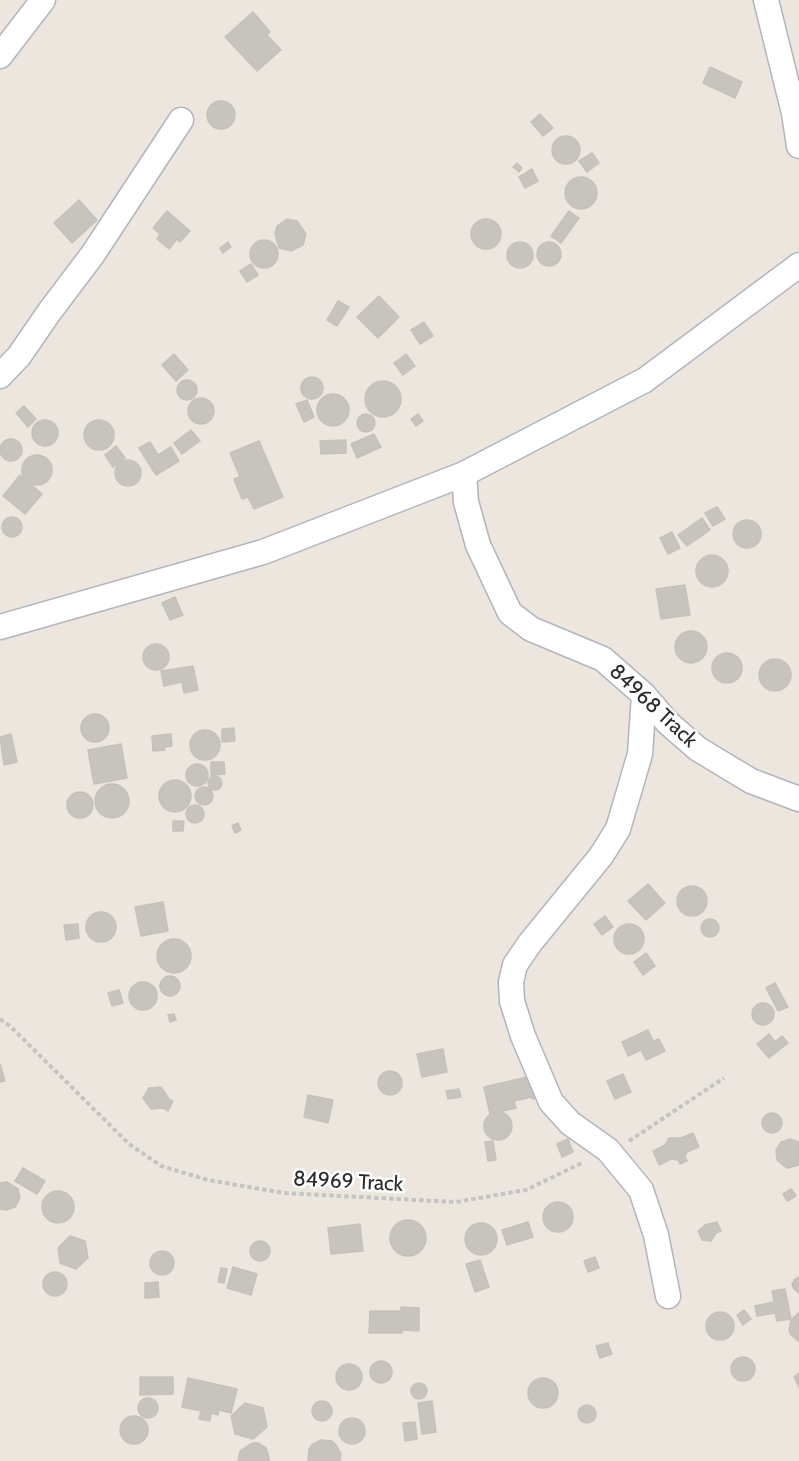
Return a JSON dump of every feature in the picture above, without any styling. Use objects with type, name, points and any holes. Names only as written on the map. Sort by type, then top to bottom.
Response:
[{"type":"street","points":[[0,56],[43,0]]},
{"type":"street","points":[[766,0],[785,73],[799,146]]},
{"type":"street","points":[[0,376],[19,356],[93,254],[181,120]]},
{"type":"street","points":[[0,627],[263,552],[464,474],[645,380],[799,265]]},
{"type":"street","name":"84968 Track","points":[[464,474],[466,501],[478,544],[510,613],[531,629],[603,659],[644,695],[668,723],[698,749],[751,781],[799,800]]},
{"type":"street","points":[[644,695],[640,754],[618,829],[601,856],[530,943],[515,965],[511,982],[512,1001],[523,1036],[551,1102],[577,1129],[608,1150],[641,1190],[656,1234],[668,1296]]},
{"type":"path","name":"84969 Track","points":[[0,1019],[10,1026],[129,1144],[161,1166],[208,1180],[284,1193],[456,1202],[526,1190],[637,1137],[724,1078]]},
{"type":"building","points":[[253,12],[270,32],[267,35],[281,50],[257,71],[225,37]]},
{"type":"building","points":[[710,67],[742,82],[735,98],[703,83]]},
{"type":"building","points":[[221,101],[231,105],[235,115],[231,125],[221,129],[211,125],[207,115],[211,105]]},
{"type":"building","points":[[540,114],[553,128],[543,136],[531,122]]},
{"type":"building","points":[[566,136],[576,140],[580,150],[576,160],[566,164],[556,160],[552,150],[556,140]]},
{"type":"building","points":[[592,153],[599,163],[587,172],[579,161]]},
{"type":"building","points":[[517,163],[522,168],[519,172],[513,167]]},
{"type":"building","points":[[532,169],[538,181],[525,188],[519,177]]},
{"type":"building","points":[[581,177],[592,182],[597,193],[592,204],[581,209],[570,204],[565,193],[570,182]]},
{"type":"building","points":[[79,200],[97,220],[72,243],[54,223]]},
{"type":"building","points":[[167,211],[190,231],[180,242],[177,239],[169,249],[157,239],[160,234],[153,228]]},
{"type":"building","points":[[569,211],[579,218],[561,243],[551,236]]},
{"type":"building","points":[[287,219],[297,221],[306,234],[303,245],[291,251],[279,248],[275,234],[277,226]]},
{"type":"building","points":[[486,219],[492,220],[500,228],[500,240],[492,248],[486,249],[480,248],[472,240],[471,234],[472,228],[480,220]]},
{"type":"building","points":[[264,240],[274,244],[278,254],[274,264],[264,268],[254,264],[250,254],[254,244]]},
{"type":"building","points":[[228,242],[231,247],[223,253],[220,248]]},
{"type":"building","points":[[520,242],[529,246],[533,255],[529,264],[520,268],[511,264],[507,255],[511,246]]},
{"type":"building","points":[[549,242],[554,243],[560,249],[560,259],[554,265],[549,266],[544,265],[538,259],[537,254],[538,249],[544,243]]},
{"type":"building","points":[[251,264],[258,275],[247,282],[240,271]]},
{"type":"building","points":[[379,296],[399,317],[378,338],[357,317]]},
{"type":"building","points":[[338,301],[349,307],[337,326],[327,320]]},
{"type":"building","points":[[424,322],[433,336],[420,344],[411,330]]},
{"type":"building","points":[[174,354],[188,370],[176,381],[162,365]]},
{"type":"building","points":[[406,354],[415,366],[403,375],[394,363]]},
{"type":"building","points":[[312,377],[320,380],[323,388],[320,396],[312,399],[304,396],[301,388],[304,380]]},
{"type":"building","points":[[187,380],[194,383],[197,390],[194,397],[187,400],[180,397],[177,390],[180,383]]},
{"type":"building","points":[[383,381],[396,386],[401,399],[396,412],[383,417],[370,412],[365,399],[370,386]]},
{"type":"building","points":[[333,394],[344,399],[349,410],[344,421],[333,426],[322,421],[317,410],[322,399]]},
{"type":"building","points":[[201,398],[210,402],[214,411],[210,420],[201,424],[192,420],[188,411],[192,402]]},
{"type":"building","points":[[307,400],[314,417],[304,422],[296,404]]},
{"type":"building","points":[[24,406],[36,419],[28,427],[16,413]]},
{"type":"building","points":[[362,414],[370,414],[375,419],[373,430],[362,432],[357,427],[357,419]]},
{"type":"building","points":[[418,414],[423,421],[416,426],[411,419]]},
{"type":"building","points":[[45,420],[54,424],[58,433],[54,442],[45,446],[36,442],[32,433],[36,424]]},
{"type":"building","points":[[99,420],[110,424],[114,435],[110,446],[99,450],[88,446],[84,435],[88,424]]},
{"type":"building","points":[[191,430],[200,441],[182,454],[174,443]]},
{"type":"building","points":[[374,434],[381,447],[357,458],[351,444]]},
{"type":"building","points":[[11,439],[19,442],[22,450],[19,458],[11,461],[3,458],[0,450],[3,442]]},
{"type":"building","points":[[346,440],[346,453],[321,454],[320,441]]},
{"type":"building","points":[[259,441],[283,497],[254,509],[248,497],[242,499],[234,479],[240,477],[230,453]]},
{"type":"building","points":[[150,442],[158,455],[171,447],[179,461],[156,475],[139,448]]},
{"type":"building","points":[[116,446],[125,458],[113,467],[105,455]]},
{"type":"building","points":[[37,455],[48,459],[52,470],[48,481],[37,485],[26,481],[22,470],[26,459]]},
{"type":"building","points":[[128,460],[137,464],[141,473],[137,482],[128,486],[119,482],[115,473],[119,464]]},
{"type":"building","points":[[20,475],[42,494],[25,514],[3,496]]},
{"type":"building","points":[[717,507],[725,519],[713,526],[705,513]]},
{"type":"building","points":[[12,517],[19,520],[22,527],[19,534],[12,537],[5,534],[2,527],[5,520]]},
{"type":"building","points":[[702,518],[710,530],[687,546],[678,535]]},
{"type":"building","points":[[747,520],[757,524],[761,534],[757,544],[747,548],[737,544],[733,534],[737,524]]},
{"type":"building","points":[[672,532],[680,548],[668,554],[660,538]]},
{"type":"building","points":[[712,555],[723,560],[728,571],[723,582],[712,587],[701,582],[696,571],[701,560]]},
{"type":"building","points":[[685,585],[690,615],[661,619],[656,589]]},
{"type":"building","points":[[175,597],[183,615],[170,620],[162,603]]},
{"type":"building","points":[[691,631],[702,636],[707,647],[702,658],[691,663],[680,658],[675,647],[680,636]]},
{"type":"building","points":[[156,644],[165,648],[169,657],[165,666],[156,670],[147,666],[143,657],[147,648]]},
{"type":"building","points":[[727,653],[733,654],[741,662],[741,674],[733,682],[727,683],[721,682],[713,674],[712,668],[713,662],[721,654]]},
{"type":"building","points":[[775,659],[786,664],[791,675],[786,686],[775,691],[764,686],[759,675],[764,664]]},
{"type":"building","points":[[193,666],[198,690],[184,693],[182,682],[164,686],[161,671]]},
{"type":"building","points":[[95,714],[105,718],[109,728],[105,738],[95,742],[85,738],[81,728],[85,718]]},
{"type":"building","points":[[234,728],[235,741],[222,742],[222,729]]},
{"type":"building","points":[[205,730],[216,734],[220,745],[216,756],[205,760],[194,756],[190,745],[194,734]]},
{"type":"building","points":[[11,734],[17,762],[4,765],[0,737]]},
{"type":"building","points":[[171,734],[172,746],[164,747],[165,750],[153,751],[152,736]]},
{"type":"building","points":[[121,744],[127,778],[94,784],[88,750]]},
{"type":"building","points":[[211,762],[224,762],[225,774],[211,775]]},
{"type":"building","points":[[197,764],[205,767],[208,775],[205,783],[197,786],[189,783],[186,775],[189,767]]},
{"type":"building","points":[[212,776],[218,776],[222,783],[218,790],[212,790],[208,786],[208,780]]},
{"type":"building","points":[[175,780],[186,785],[191,796],[186,807],[175,812],[164,807],[159,796],[164,785]]},
{"type":"building","points":[[112,784],[124,789],[129,801],[124,813],[112,818],[100,813],[95,801],[100,789]]},
{"type":"building","points":[[200,787],[208,787],[213,792],[211,803],[200,805],[195,800],[195,792]]},
{"type":"building","points":[[80,792],[89,796],[93,805],[89,814],[80,818],[71,814],[67,805],[71,796]]},
{"type":"building","points":[[191,805],[199,805],[204,810],[202,821],[191,823],[186,818],[186,810]]},
{"type":"building","points":[[173,821],[184,821],[183,831],[173,831]]},
{"type":"building","points":[[238,823],[241,830],[235,833],[232,826]]},
{"type":"building","points":[[648,884],[665,903],[646,920],[628,901]]},
{"type":"building","points":[[692,886],[703,890],[707,901],[703,912],[692,916],[681,912],[677,901],[681,890]]},
{"type":"building","points":[[163,902],[168,931],[141,936],[135,907]]},
{"type":"building","points":[[101,912],[107,913],[115,921],[115,933],[107,941],[101,942],[95,941],[87,933],[86,927],[87,921],[95,913]]},
{"type":"building","points":[[605,916],[613,927],[602,935],[594,924]]},
{"type":"building","points":[[710,919],[716,922],[719,928],[716,934],[710,937],[704,934],[701,928],[704,922]]},
{"type":"building","points":[[78,924],[79,938],[66,940],[64,925]]},
{"type":"building","points":[[629,924],[635,925],[643,933],[643,945],[635,953],[629,954],[623,953],[615,945],[614,939],[615,933],[623,925]]},
{"type":"building","points":[[174,939],[186,944],[191,956],[186,968],[174,973],[162,968],[157,956],[162,944]]},
{"type":"building","points":[[646,953],[655,966],[643,975],[634,962]]},
{"type":"building","points":[[170,976],[177,979],[180,986],[177,993],[170,996],[163,993],[160,986],[163,979]]},
{"type":"building","points":[[143,982],[153,986],[157,996],[153,1006],[143,1010],[133,1006],[129,996],[133,986]]},
{"type":"building","points":[[775,983],[788,1007],[778,1011],[766,988]]},
{"type":"building","points":[[119,990],[123,1003],[112,1006],[108,993]]},
{"type":"building","points":[[763,1003],[771,1006],[774,1014],[771,1022],[763,1025],[755,1022],[752,1014],[755,1006]]},
{"type":"building","points":[[174,1014],[176,1020],[170,1022],[168,1015]]},
{"type":"building","points":[[648,1030],[653,1041],[659,1039],[665,1051],[646,1060],[641,1050],[628,1056],[622,1042]]},
{"type":"building","points":[[769,1034],[775,1042],[782,1036],[788,1043],[769,1058],[757,1044]]},
{"type":"building","points":[[443,1049],[447,1072],[422,1077],[417,1054]]},
{"type":"building","points":[[0,1064],[5,1081],[0,1082]]},
{"type":"building","points":[[390,1071],[395,1072],[401,1078],[401,1088],[395,1094],[390,1095],[385,1094],[379,1088],[378,1083],[379,1078],[385,1072]]},
{"type":"building","points":[[623,1074],[631,1092],[615,1099],[607,1081]]},
{"type":"building","points":[[536,1075],[541,1097],[514,1101],[516,1108],[490,1114],[484,1087]]},
{"type":"building","points":[[161,1087],[173,1101],[168,1111],[163,1108],[151,1109],[143,1098],[149,1088]]},
{"type":"building","points":[[459,1089],[461,1097],[448,1099],[446,1091]]},
{"type":"building","points":[[308,1095],[333,1100],[328,1123],[304,1117]]},
{"type":"building","points":[[498,1112],[508,1116],[512,1126],[508,1136],[498,1140],[488,1136],[484,1126],[488,1116]]},
{"type":"building","points":[[772,1113],[779,1116],[782,1123],[779,1130],[772,1133],[765,1130],[762,1123],[765,1116]]},
{"type":"building","points":[[693,1133],[699,1147],[687,1152],[685,1156],[687,1161],[680,1164],[678,1160],[671,1159],[659,1165],[653,1151],[665,1145],[669,1138],[681,1138]]},
{"type":"building","points":[[568,1139],[573,1152],[562,1157],[557,1144]]},
{"type":"building","points":[[790,1139],[799,1142],[799,1165],[788,1168],[777,1160],[776,1150],[781,1142]]},
{"type":"building","points":[[493,1141],[496,1160],[488,1161],[485,1142]]},
{"type":"building","points":[[23,1168],[45,1181],[37,1194],[15,1181]]},
{"type":"building","points":[[7,1182],[18,1189],[20,1198],[15,1207],[6,1210],[0,1209],[0,1183]]},
{"type":"building","points":[[791,1189],[796,1196],[787,1201],[783,1194]]},
{"type":"building","points":[[58,1191],[69,1196],[74,1207],[69,1218],[58,1223],[47,1218],[42,1207],[47,1196]]},
{"type":"building","points":[[558,1202],[568,1207],[573,1217],[568,1227],[558,1232],[548,1227],[543,1217],[548,1207]]},
{"type":"building","points":[[408,1220],[421,1225],[426,1238],[421,1251],[408,1256],[395,1251],[390,1238],[395,1225]]},
{"type":"building","points":[[528,1222],[533,1237],[507,1245],[502,1230]]},
{"type":"building","points":[[717,1222],[721,1231],[716,1233],[711,1241],[702,1240],[698,1231],[705,1225]]},
{"type":"building","points":[[481,1223],[492,1228],[497,1239],[492,1250],[481,1255],[470,1250],[465,1239],[470,1228]]},
{"type":"building","points":[[360,1224],[363,1251],[331,1254],[328,1228]]},
{"type":"building","points":[[70,1236],[85,1241],[88,1258],[76,1269],[60,1263],[58,1248]]},
{"type":"building","points":[[260,1241],[267,1244],[270,1251],[267,1258],[260,1261],[253,1258],[250,1251],[253,1244]]},
{"type":"building","points":[[162,1251],[171,1254],[174,1263],[171,1272],[162,1275],[153,1272],[150,1263],[153,1254]]},
{"type":"building","points":[[595,1257],[599,1268],[588,1272],[584,1261]]},
{"type":"building","points":[[480,1260],[489,1287],[475,1292],[466,1264]]},
{"type":"building","points":[[233,1267],[257,1274],[251,1295],[227,1288]]},
{"type":"building","points":[[221,1268],[227,1269],[224,1283],[218,1282]]},
{"type":"building","points":[[55,1272],[64,1275],[67,1284],[64,1293],[55,1296],[46,1293],[43,1284],[46,1275]]},
{"type":"building","points":[[799,1277],[799,1293],[792,1285]]},
{"type":"building","points":[[158,1282],[159,1297],[145,1298],[145,1283]]},
{"type":"building","points":[[785,1289],[791,1319],[777,1321],[775,1313],[757,1316],[755,1306],[774,1302],[772,1291]]},
{"type":"building","points":[[401,1307],[419,1308],[419,1331],[369,1333],[370,1311],[401,1311]]},
{"type":"building","points":[[744,1310],[751,1319],[743,1325],[737,1315]]},
{"type":"building","points":[[720,1312],[730,1316],[734,1326],[730,1336],[720,1340],[710,1336],[706,1326],[710,1316]]},
{"type":"building","points":[[798,1313],[799,1342],[789,1330],[791,1320]]},
{"type":"building","points":[[608,1343],[612,1354],[600,1358],[596,1346]]},
{"type":"building","points":[[743,1357],[751,1361],[755,1369],[751,1377],[743,1381],[735,1377],[731,1369],[735,1361]]},
{"type":"building","points":[[381,1361],[389,1364],[392,1372],[389,1380],[381,1383],[373,1380],[370,1372],[373,1364]]},
{"type":"building","points":[[349,1364],[358,1368],[362,1377],[358,1386],[349,1390],[340,1386],[336,1377],[340,1368]]},
{"type":"building","points":[[799,1373],[799,1387],[794,1377]]},
{"type":"building","points":[[140,1377],[173,1377],[173,1394],[140,1395]]},
{"type":"building","points":[[188,1378],[237,1389],[231,1413],[219,1410],[218,1415],[211,1413],[210,1421],[199,1419],[201,1411],[182,1407]]},
{"type":"building","points":[[543,1378],[554,1382],[558,1393],[554,1404],[543,1408],[532,1404],[528,1393],[532,1382]]},
{"type":"building","points":[[419,1383],[427,1391],[419,1399],[411,1391]]},
{"type":"building","points":[[144,1398],[152,1398],[158,1404],[158,1412],[152,1418],[144,1418],[138,1412],[138,1404]]},
{"type":"building","points":[[322,1401],[329,1404],[332,1411],[329,1418],[322,1421],[315,1418],[312,1411],[315,1404]]},
{"type":"building","points":[[432,1401],[436,1432],[422,1434],[418,1403]]},
{"type":"building","points":[[245,1403],[263,1408],[267,1427],[253,1439],[235,1434],[231,1416]]},
{"type":"building","points":[[587,1405],[593,1408],[596,1414],[593,1420],[587,1423],[581,1420],[578,1414],[581,1408]]},
{"type":"building","points":[[134,1416],[144,1420],[148,1430],[144,1440],[134,1444],[124,1440],[120,1430],[124,1420]]},
{"type":"building","points":[[352,1418],[361,1422],[365,1431],[361,1440],[352,1444],[343,1440],[339,1431],[343,1422]]},
{"type":"building","points":[[415,1422],[417,1439],[405,1441],[403,1423]]},
{"type":"building","points":[[321,1440],[332,1441],[336,1445],[341,1454],[340,1461],[308,1461],[309,1449]]},
{"type":"building","points":[[252,1443],[258,1443],[266,1448],[270,1461],[238,1461],[240,1451]]}]
